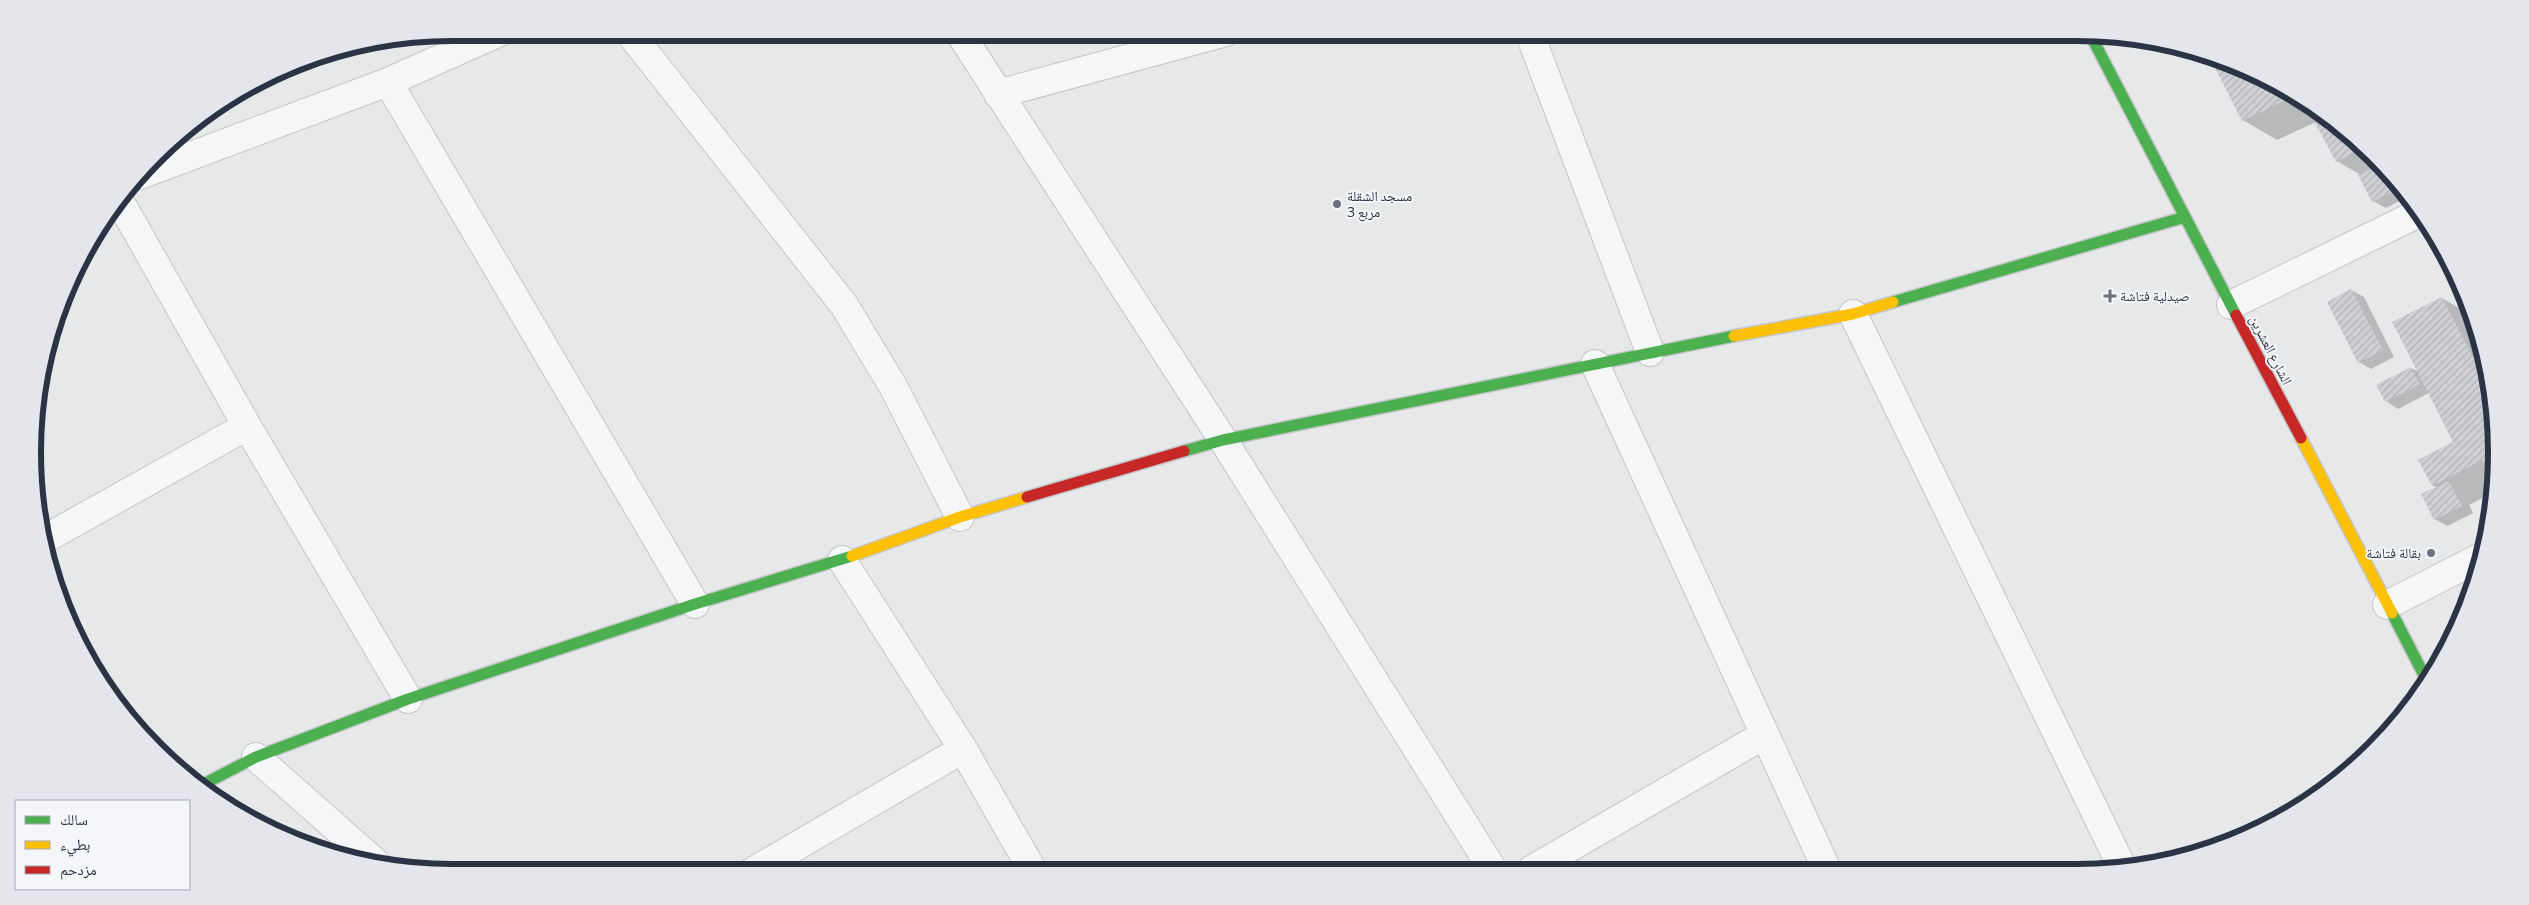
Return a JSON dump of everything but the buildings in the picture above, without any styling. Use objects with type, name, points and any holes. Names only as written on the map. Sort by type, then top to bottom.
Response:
[{"type":"street","points":[[154,170],[388,82],[480,41]]},
{"type":"street","points":[[636,41],[844,305],[894,388],[960,517]]},
{"type":"street","points":[[965,41],[1223,440],[1489,864]]},
{"type":"street","points":[[998,94],[1193,41]]},
{"type":"street","points":[[1532,41],[1650,352]]},
{"type":"street","name":"الشارع العشرين","points":[[2094,42],[2423,674]]},
{"type":"street","points":[[388,82],[695,604]]},
{"type":"street","points":[[123,207],[247,426],[408,699]]},
{"type":"street","points":[[2231,305],[2413,216]]},
{"type":"street","points":[[207,782],[256,757],[408,699],[695,604],[842,560],[960,517],[1223,440],[1650,352],[1853,314],[2185,217]]},
{"type":"street","points":[[1853,314],[2119,861]]},
{"type":"street","points":[[1595,364],[1824,864]]},
{"type":"street","points":[[50,536],[247,426]]},
{"type":"street","points":[[842,560],[963,749],[1029,864]]},
{"type":"street","points":[[2388,605],[2473,561]]},
{"type":"street","points":[[1541,864],[1764,735]]},
{"type":"street","points":[[766,864],[963,749]]},
{"type":"street","points":[[256,757],[367,855]]},
{"type":"traffic: fast","points":[[2094,42],[2236,315]]},
{"type":"traffic: fast","points":[[1893,302],[2185,217]]},
{"type":"traffic: fast","points":[[1184,451],[1223,440],[1734,336]]},
{"type":"traffic: fast","points":[[207,782],[256,757],[408,699],[695,604],[852,556]]},
{"type":"traffic: fast","points":[[2392,613],[2423,673]]},
{"type":"traffic: slow","points":[[1734,336],[1853,314],[1893,302]]},
{"type":"traffic: slow","points":[[2301,438],[2392,613]]},
{"type":"traffic: slow","points":[[852,556],[960,517],[1027,497]]},
{"type":"traffic: jam","points":[[2236,315],[2301,438]]},
{"type":"traffic: jam","points":[[1027,497],[1184,451]]},
{"type":"place","name":"مسجد الشقلة مربع 3","points":[[1337,204]]},
{"type":"place","name":"صيدلية فتاشة","points":[[2110,296]]},
{"type":"place","name":"بقالة فتاشة","points":[[2431,553]]}]
